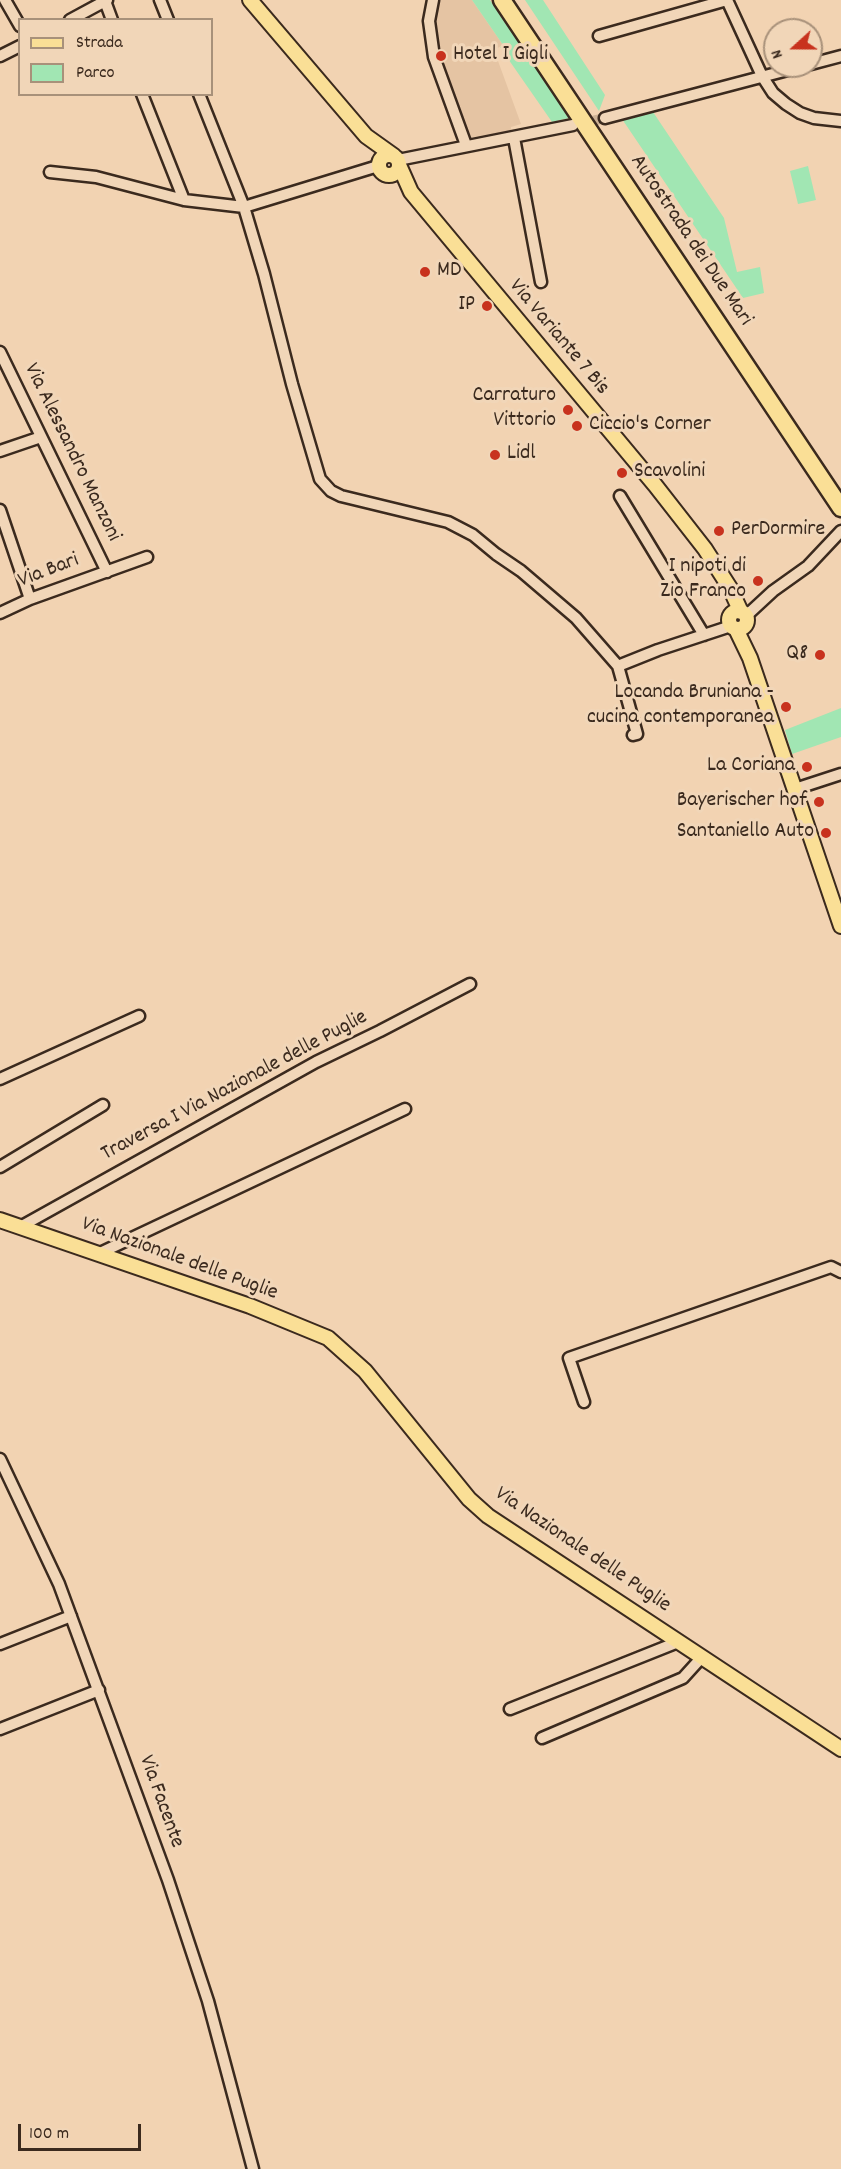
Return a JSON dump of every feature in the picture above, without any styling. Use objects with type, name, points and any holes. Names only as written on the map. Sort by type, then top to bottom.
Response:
[{"type":"highway","name":"Autostrada dei Due Mari","points":[[502,0],[841,508]]},
{"type":"highway","name":"Autostrada dei Due Mari","points":[[515,0],[841,488]]},
{"type":"main road","points":[[250,0],[366,136],[397,160]]},
{"type":"main road","points":[[366,136],[381,168]]},
{"type":"main road","points":[[381,168],[385,155],[397,160]]},
{"type":"main road","name":"Via Variante 7 Bis","points":[[397,160],[411,192]]},
{"type":"main road","name":"Via Variante 7 Bis","points":[[381,168],[411,192],[655,485],[717,568],[738,621],[841,926]]},
{"type":"main road","name":"Via Nazionale delle Puglie","points":[[0,1220],[250,1306],[328,1338],[365,1371],[470,1499],[482,1510],[841,1749]]},
{"type":"street","points":[[6,0],[18,22]]},
{"type":"street","points":[[160,0],[167,18]]},
{"type":"street","points":[[433,0],[429,21],[434,57],[466,145]]},
{"type":"street","points":[[599,36],[727,0],[762,76],[773,93],[800,113],[814,118],[841,121]]},
{"type":"street","points":[[74,18],[106,1],[111,18]]},
{"type":"street","points":[[0,56],[18,47]]},
{"type":"street","points":[[823,61],[841,56]]},
{"type":"street","points":[[605,118],[762,76]]},
{"type":"street","points":[[143,96],[184,200]]},
{"type":"street","points":[[199,96],[244,207],[320,479],[331,491],[341,496],[448,522],[473,535],[496,555],[521,571],[576,618],[618,666],[637,734],[633,735]]},
{"type":"street","points":[[397,160],[573,125]]},
{"type":"street","points":[[514,138],[541,282]]},
{"type":"street","points":[[50,172],[96,177],[184,200],[244,207],[381,168]]},
{"type":"street","name":"Via Alessandro Manzoni","points":[[0,352],[107,572]]},
{"type":"street","points":[[0,451],[41,437]]},
{"type":"street","points":[[620,496],[704,635]]},
{"type":"street","points":[[0,510],[30,599]]},
{"type":"street","points":[[618,666],[738,621],[773,591],[808,566],[841,531]]},
{"type":"street","name":"Via Bari","points":[[0,614],[30,599],[147,557]]},
{"type":"street","points":[[795,789],[841,774]]},
{"type":"street","name":"Traversa I Via Nazionale delle Puglie","points":[[20,1227],[316,1062],[470,984]]},
{"type":"street","points":[[0,1079],[139,1016]]},
{"type":"street","points":[[0,1167],[104,1105]]},
{"type":"street","points":[[100,1253],[405,1109]]},
{"type":"street","points":[[584,1402],[569,1358],[831,1268],[841,1272]]},
{"type":"street","name":"Via Facente","points":[[0,1460],[59,1584],[168,1880],[208,2001],[253,2169]]},
{"type":"street","points":[[0,1644],[71,1616]]},
{"type":"street","points":[[510,1710],[678,1642]]},
{"type":"street","points":[[542,1738],[683,1678],[702,1658]]},
{"type":"street","points":[[0,1729],[99,1690]]},
{"type":"shaded area","name":"Hotel I Gigli","points":[[440,0],[472,0],[503,45],[494,50],[521,124],[511,127],[511,131],[467,138],[438,57],[433,22]]},
{"type":"green space","points":[[472,0],[490,0],[569,118],[552,122],[500,47],[503,45]]},
{"type":"green space","points":[[525,0],[543,0],[605,95],[599,111]]},
{"type":"green space","points":[[653,112],[724,218],[737,272],[760,267],[764,293],[743,298],[622,119]]},
{"type":"green space","points":[[808,166],[816,200],[798,204],[790,171]]},
{"type":"green space","points":[[841,708],[841,737],[792,754],[785,730]]},
{"type":"tunnel","points":[[579,124],[605,118]]},
{"type":"place","name":"Hotel I Gigli","points":[[441,56]]},
{"type":"place","name":"MD","points":[[425,272]]},
{"type":"place","name":"IP","points":[[487,306]]},
{"type":"place","name":"Carraturo Vittorio","points":[[568,410]]},
{"type":"place","name":"Ciccio's Corner","points":[[577,426]]},
{"type":"place","name":"Lidl","points":[[495,455]]},
{"type":"place","name":"Scavolini","points":[[622,473]]},
{"type":"place","name":"PerDormire","points":[[719,531]]},
{"type":"place","name":"I nipoti di Zio Franco","points":[[758,581]]},
{"type":"place","name":"Q8","points":[[820,655]]},
{"type":"place","name":"Locanda Bruniana - cucina contemporanea","points":[[786,707]]},
{"type":"place","name":"La Coriana","points":[[807,767]]},
{"type":"place","name":"Bayerischer hof","points":[[819,802]]},
{"type":"place","name":"Santaniello Auto","points":[[826,833]]}]
